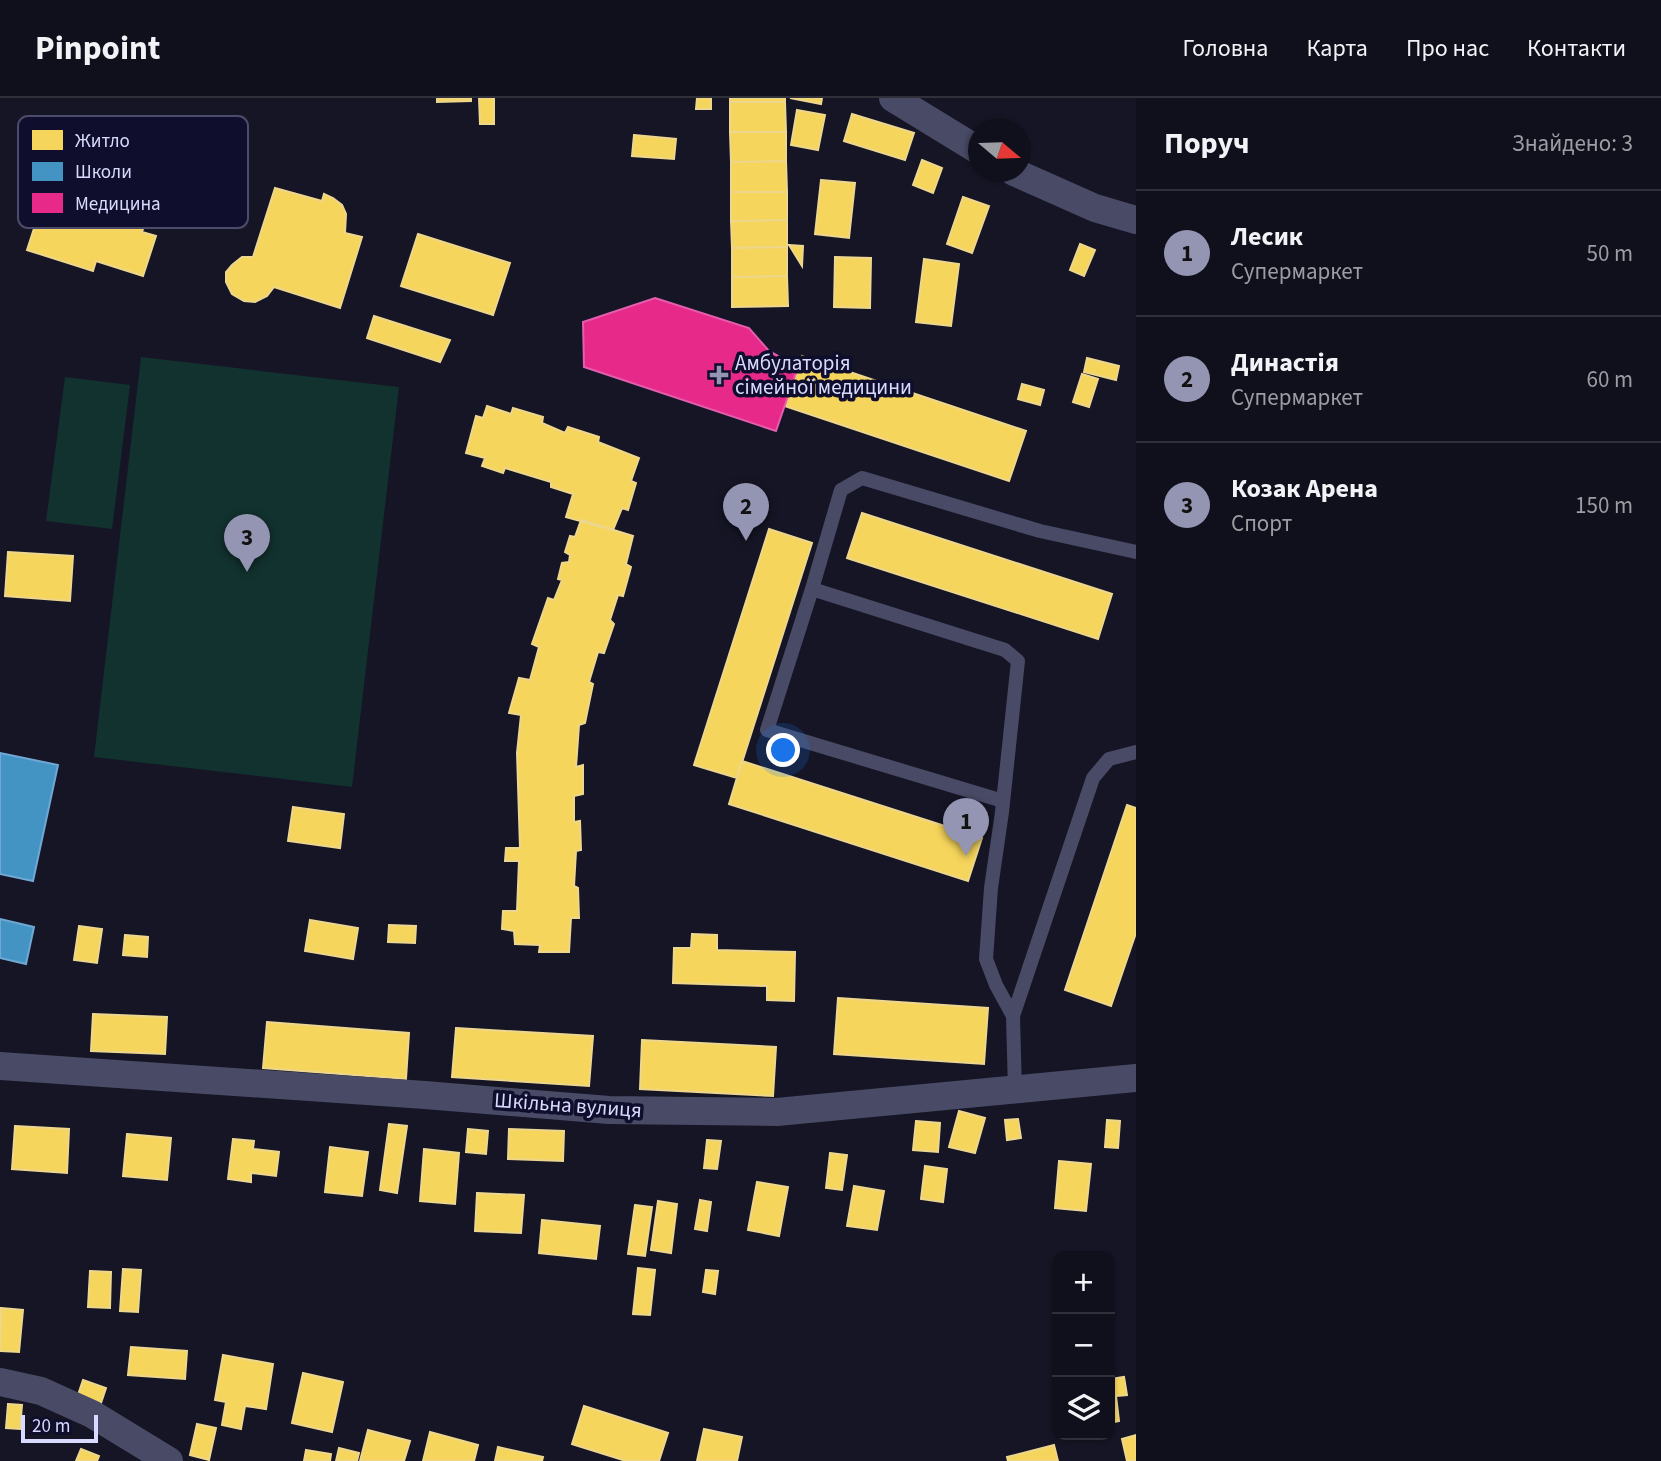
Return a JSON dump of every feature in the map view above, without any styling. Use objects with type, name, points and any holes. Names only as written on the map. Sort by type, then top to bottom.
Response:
[{"type":"street","points":[[893,98],[968,144]]},
{"type":"street","points":[[1031,180],[1095,208],[1136,220]]},
{"type":"street","name":"Шкільна вулиця","points":[[0,1066],[609,1110],[777,1112],[1136,1078]]},
{"type":"street","points":[[0,1382],[41,1391],[92,1414],[169,1461]]},
{"type":"lane","points":[[1003,802],[767,730],[841,489],[862,478],[1040,531],[1136,552]]},
{"type":"lane","points":[[812,589],[1005,650],[1018,662],[1003,802],[990,888],[986,959],[1013,1016]]},
{"type":"lane","points":[[1015,1090],[1013,1016],[1093,778],[1109,759],[1136,752]]},
{"type":"green space","points":[[141,357],[399,387],[352,787],[94,757]]},
{"type":"green space","points":[[65,377],[130,385],[112,529],[46,521]]},
{"type":"building: Житло","points":[[437,98],[471,98],[471,101],[437,102]]},
{"type":"building: Житло","points":[[479,98],[494,98],[494,124],[480,124]]},
{"type":"building: Житло","points":[[697,98],[711,98],[711,109],[696,109]]},
{"type":"building: Житло","points":[[730,98],[785,98],[785,102],[730,102]]},
{"type":"building: Житло","points":[[790,98],[822,98],[821,104]]},
{"type":"building: Житло","points":[[730,102],[785,102],[786,132],[730,132]]},
{"type":"building: Житло","points":[[797,110],[825,115],[818,150],[791,145]]},
{"type":"building: Житло","points":[[852,114],[914,133],[905,160],[844,141]]},
{"type":"building: Житло","points":[[730,132],[786,132],[786,161],[731,162]]},
{"type":"building: Житло","points":[[634,135],[676,139],[674,159],[632,156]]},
{"type":"building: Житло","points":[[922,160],[942,168],[933,193],[913,185]]},
{"type":"building: Житло","points":[[786,161],[787,192],[731,192],[731,162]]},
{"type":"building: Житло","points":[[821,180],[855,183],[849,238],[815,234]]},
{"type":"building: Житло","points":[[275,188],[322,201],[324,194],[333,198],[342,205],[346,214],[345,233],[362,237],[340,308],[274,287],[267,296],[255,302],[244,301],[232,294],[226,282],[226,272],[242,257],[253,257]]},
{"type":"building: Житло","points":[[731,192],[787,192],[787,220],[731,221]]},
{"type":"building: Житло","points":[[963,197],[989,206],[972,253],[947,244]]},
{"type":"building: Житло","points":[[787,220],[787,247],[732,248],[731,221]]},
{"type":"building: Житло","points":[[34,228],[143,228],[142,232],[156,236],[143,276],[96,261],[93,271],[27,250]]},
{"type":"building: Житло","points":[[418,234],[510,263],[493,315],[401,286]]},
{"type":"building: Житло","points":[[1080,244],[1095,250],[1084,276],[1070,270]]},
{"type":"building: Житло","points":[[789,245],[803,246],[802,266]]},
{"type":"building: Житло","points":[[787,247],[787,276],[732,277],[732,248]]},
{"type":"building: Житло","points":[[835,257],[871,258],[870,308],[834,307]]},
{"type":"building: Житло","points":[[924,259],[959,264],[951,326],[916,322]]},
{"type":"building: Житло","points":[[787,276],[788,306],[732,307],[732,277]]},
{"type":"building: Житло","points":[[374,316],[450,340],[440,362],[367,338]]},
{"type":"building: Житло","points":[[802,356],[1026,431],[1009,481],[785,406]]},
{"type":"building: Житло","points":[[1087,358],[1119,366],[1116,380],[1084,372]]},
{"type":"building: Житло","points":[[1082,374],[1098,379],[1089,407],[1073,402]]},
{"type":"building: Житло","points":[[1022,384],[1044,390],[1040,405],[1018,399]]},
{"type":"building: Житло","points":[[487,406],[511,414],[513,408],[543,417],[542,423],[565,433],[568,427],[599,437],[598,442],[639,458],[631,481],[636,483],[628,510],[622,508],[613,530],[566,517],[573,494],[551,487],[551,482],[505,468],[503,473],[482,466],[485,458],[466,453],[476,416],[483,418]]},
{"type":"building: Житло","points":[[862,513],[1112,594],[1098,639],[847,558]]},
{"type":"building: Житло","points":[[581,520],[633,536],[626,564],[631,567],[623,596],[618,595],[610,620],[614,624],[604,653],[598,652],[589,682],[593,684],[585,723],[579,725],[576,767],[583,765],[583,794],[574,796],[574,822],[580,821],[581,850],[576,851],[574,886],[578,888],[579,918],[571,918],[569,952],[539,952],[540,945],[515,944],[514,931],[502,929],[503,911],[517,911],[519,861],[505,861],[506,848],[520,848],[517,753],[521,715],[509,713],[519,678],[530,680],[539,647],[532,644],[548,598],[554,600],[562,580],[558,579],[562,563],[569,562],[570,555],[565,552],[570,536],[575,537]]},
{"type":"building: Житло","points":[[769,529],[812,543],[737,778],[694,765]]},
{"type":"building: Житло","points":[[8,552],[73,556],[70,601],[5,596]]},
{"type":"building: Житло","points":[[742,761],[982,838],[968,881],[729,804]]},
{"type":"building: Житло","points":[[1127,805],[1136,808],[1136,933],[1111,1006],[1065,990]]},
{"type":"building: Житло","points":[[293,807],[344,814],[340,848],[288,841]]},
{"type":"building: Житло","points":[[310,920],[358,928],[353,959],[305,951]]},
{"type":"building: Житло","points":[[389,925],[416,926],[415,943],[388,942]]},
{"type":"building: Житло","points":[[79,926],[102,929],[97,963],[74,960]]},
{"type":"building: Житло","points":[[692,934],[717,935],[717,950],[795,952],[794,1001],[767,1000],[767,986],[673,983],[674,948],[691,948]]},
{"type":"building: Житло","points":[[125,935],[148,937],[147,957],[123,955]]},
{"type":"building: Житло","points":[[838,998],[988,1008],[984,1064],[834,1054]]},
{"type":"building: Житло","points":[[93,1014],[167,1017],[165,1054],[91,1051]]},
{"type":"building: Житло","points":[[267,1022],[409,1033],[406,1079],[263,1068]]},
{"type":"building: Житло","points":[[456,1028],[593,1036],[589,1086],[452,1077]]},
{"type":"building: Житло","points":[[642,1040],[776,1047],[773,1096],[640,1089]]},
{"type":"building: Житло","points":[[959,1111],[985,1118],[975,1153],[949,1147]]},
{"type":"building: Житло","points":[[1018,1119],[1021,1138],[1007,1140],[1005,1120]]},
{"type":"building: Житло","points":[[1107,1120],[1120,1121],[1118,1148],[1105,1147]]},
{"type":"building: Житло","points":[[916,1121],[940,1123],[938,1152],[913,1150]]},
{"type":"building: Житло","points":[[389,1124],[407,1126],[397,1193],[380,1190]]},
{"type":"building: Житло","points":[[15,1126],[69,1129],[67,1173],[12,1169]]},
{"type":"building: Житло","points":[[468,1129],[488,1131],[486,1154],[466,1152]]},
{"type":"building: Житло","points":[[509,1129],[564,1131],[563,1161],[508,1159]]},
{"type":"building: Житло","points":[[127,1134],[171,1138],[167,1180],[123,1176]]},
{"type":"building: Житло","points":[[233,1139],[254,1141],[253,1149],[279,1152],[276,1176],[251,1173],[251,1182],[228,1179]]},
{"type":"building: Житло","points":[[707,1140],[721,1141],[717,1169],[704,1168]]},
{"type":"building: Житло","points":[[330,1147],[368,1152],[362,1196],[325,1192]]},
{"type":"building: Житло","points":[[424,1149],[459,1153],[455,1204],[420,1201]]},
{"type":"building: Житло","points":[[830,1153],[847,1155],[842,1190],[826,1188]]},
{"type":"building: Житло","points":[[1059,1161],[1091,1164],[1086,1211],[1055,1208]]},
{"type":"building: Житло","points":[[925,1166],[947,1169],[943,1202],[921,1199]]},
{"type":"building: Житло","points":[[757,1182],[788,1187],[779,1236],[748,1230]]},
{"type":"building: Житло","points":[[854,1186],[884,1191],[877,1230],[847,1226]]},
{"type":"building: Житло","points":[[477,1193],[524,1195],[521,1233],[475,1231]]},
{"type":"building: Житло","points":[[700,1200],[711,1202],[707,1231],[695,1229]]},
{"type":"building: Житло","points":[[658,1201],[677,1204],[671,1253],[651,1250]]},
{"type":"building: Житло","points":[[635,1205],[652,1207],[645,1256],[628,1254]]},
{"type":"building: Житло","points":[[542,1220],[600,1226],[596,1259],[539,1253]]},
{"type":"building: Житло","points":[[638,1268],[655,1270],[650,1315],[633,1314]]},
{"type":"building: Житло","points":[[123,1269],[141,1270],[138,1312],[120,1311]]},
{"type":"building: Житло","points":[[706,1270],[718,1271],[715,1294],[703,1292]]},
{"type":"building: Житло","points":[[90,1271],[111,1272],[110,1308],[88,1307]]},
{"type":"building: Житло","points":[[1,1308],[23,1310],[19,1352],[0,1351]]},
{"type":"building: Житло","points":[[131,1347],[187,1351],[185,1379],[128,1375]]},
{"type":"building: Житло","points":[[223,1355],[273,1364],[266,1409],[245,1406],[241,1429],[222,1425],[226,1402],[215,1400]]},
{"type":"building: Житло","points":[[303,1373],[343,1382],[332,1432],[292,1423]]},
{"type":"building: Житло","points":[[1124,1377],[1127,1395],[1116,1396],[1119,1421],[1115,1422],[1115,1378]]},
{"type":"building: Житло","points":[[83,1380],[106,1388],[101,1403],[78,1395]]},
{"type":"building: Житло","points":[[8,1404],[22,1405],[20,1429],[6,1428]]},
{"type":"building: Житло","points":[[584,1406],[668,1433],[659,1461],[626,1461],[572,1444]]},
{"type":"building: Житло","points":[[197,1424],[216,1428],[209,1460],[190,1455]]},
{"type":"building: Житло","points":[[704,1429],[742,1437],[737,1461],[697,1461]]},
{"type":"building: Житло","points":[[368,1430],[410,1441],[404,1461],[360,1461]]},
{"type":"building: Житло","points":[[430,1432],[478,1445],[474,1461],[423,1461]]},
{"type":"building: Житло","points":[[1136,1435],[1136,1461],[1127,1461],[1122,1439]]},
{"type":"building: Житло","points":[[1054,1445],[1058,1461],[1008,1461],[1007,1457]]},
{"type":"building: Житло","points":[[498,1447],[543,1457],[542,1461],[495,1461]]},
{"type":"building: Житло","points":[[339,1448],[359,1453],[357,1461],[336,1461]]},
{"type":"building: Житло","points":[[81,1449],[99,1456],[97,1461],[76,1461]]},
{"type":"building: Житло","points":[[306,1450],[331,1454],[330,1461],[304,1461]]},
{"type":"building: Школи","points":[[0,753],[58,765],[33,881],[0,874]]},
{"type":"building: Школи","points":[[0,919],[34,927],[26,964],[0,958]]},
{"type":"building: Медицина","points":[[655,298],[749,328],[769,351],[798,367],[776,431],[584,367],[583,322]]},
{"type":"place","name":"Амбулаторія сімейної медицини","points":[[719,375]]},
{"type":"place","name":"Династiя","points":[[746,541]]},
{"type":"place","name":"Козак Арена","points":[[247,572]]},
{"type":"place","name":"Лесик","points":[[966,856]]}]
